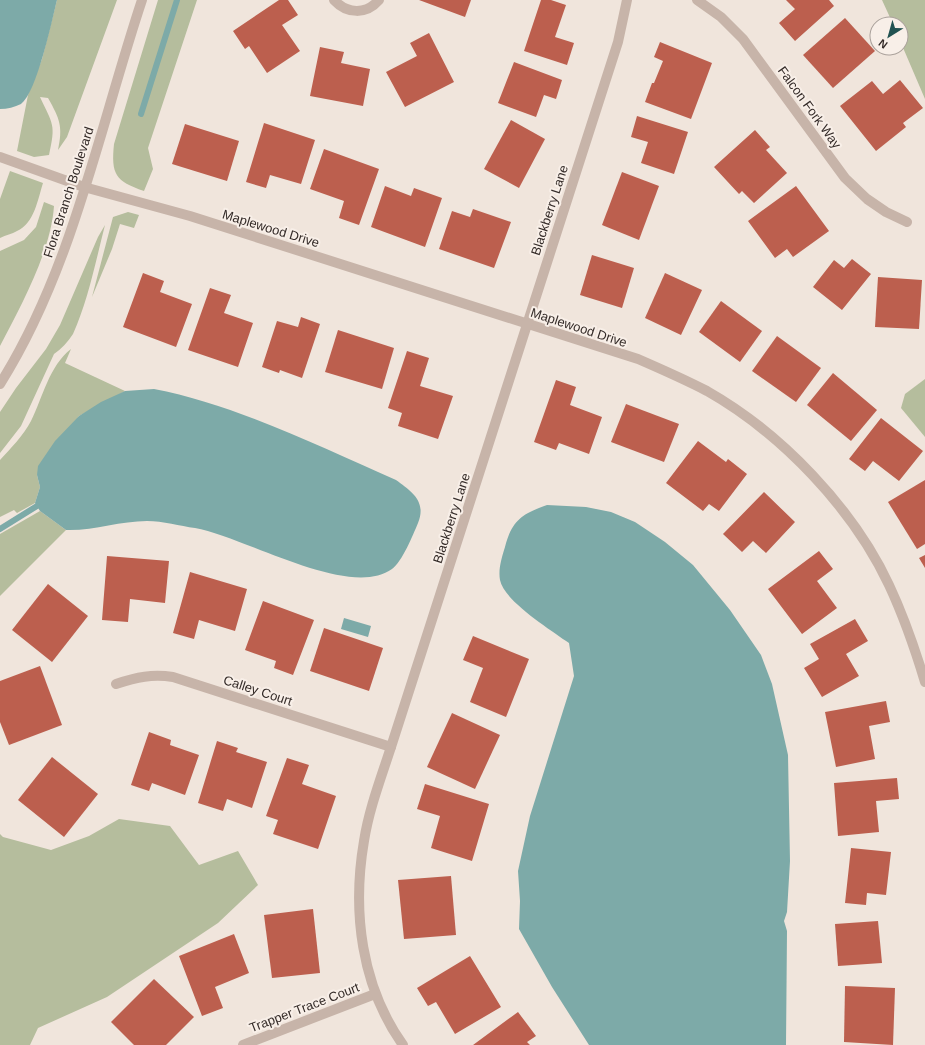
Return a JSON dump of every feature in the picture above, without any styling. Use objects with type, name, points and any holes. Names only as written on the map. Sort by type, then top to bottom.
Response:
[{"type":"street","name":"Flora Branch Boulevard","points":[[0,384],[34,324],[50,289],[84,187],[142,0]]},
{"type":"street","points":[[334,0],[347,10],[358,12],[368,8],[379,0]]},
{"type":"street","name":"Blackberry Lane","points":[[403,1045],[392,1030],[375,994],[365,960],[360,924],[359,882],[364,840],[391,747],[618,42],[627,0]]},
{"type":"street","name":"Falcon Fork Way","points":[[697,0],[721,17],[743,39],[844,178],[867,199],[886,212],[907,222]]},
{"type":"street","name":"Maplewood Drive","points":[[0,156],[84,187],[197,218],[638,359],[673,374],[707,392],[743,415],[783,447],[832,499],[871,553],[889,584],[910,634],[925,682]]},
{"type":"street","name":"Calley Court","points":[[116,684],[140,676],[156,675],[173,677],[391,747]]},
{"type":"street","name":"Trapper Trace Court","points":[[244,1045],[375,994]]},
{"type":"green space","points":[[57,0],[117,0],[67,137],[58,150],[60,129],[58,118],[48,98],[40,97],[50,119],[53,130],[49,155],[34,157],[17,151],[28,95],[42,59]]},
{"type":"green space","points":[[158,0],[197,0],[148,148],[153,169],[144,191],[121,180],[117,175],[113,163],[113,154],[114,144]]},
{"type":"green space","points":[[882,0],[925,0],[925,99],[907,56],[909,56],[909,16],[889,16]]},
{"type":"green space","points":[[10,171],[43,183],[37,203],[28,223],[23,228],[0,238],[0,199]]},
{"type":"green space","points":[[44,202],[54,206],[52,223],[47,241],[26,296],[0,346],[0,251],[24,240],[36,227]]},
{"type":"green space","points":[[128,212],[139,215],[134,228],[120,224],[112,249],[92,297],[113,217]]},
{"type":"green space","points":[[105,225],[87,294],[73,334],[69,340],[54,354],[21,426],[0,453],[0,412],[16,388],[46,349],[60,325],[98,237]]},
{"type":"green space","points":[[71,349],[65,363],[125,391],[79,416],[37,475],[40,487],[35,503],[17,513],[14,510],[0,517],[0,460],[17,442],[28,426],[47,382],[57,364]]},
{"type":"green space","points":[[925,379],[925,437],[901,408],[905,394]]},
{"type":"green space","points":[[40,511],[66,530],[0,596],[0,534]]},
{"type":"green space","points":[[119,819],[170,826],[199,865],[238,851],[258,885],[218,923],[107,997],[38,1028],[30,1045],[0,1045],[0,834],[3,837],[51,850],[89,836]]},
{"type":"water","points":[[0,0],[57,0],[48,39],[33,86],[21,104],[0,109]]},
{"type":"water","points":[[154,389],[215,405],[246,416],[308,441],[396,480],[416,497],[420,509],[418,523],[400,561],[392,569],[373,576],[350,577],[323,572],[215,533],[195,528],[153,521],[137,521],[86,529],[66,530],[40,511],[35,503],[40,487],[37,475],[38,466],[55,441],[79,416],[101,402],[125,391]]},
{"type":"water","points":[[547,505],[586,507],[611,512],[635,522],[665,542],[693,565],[730,610],[761,655],[772,684],[788,755],[790,861],[787,912],[784,921],[787,931],[786,1045],[589,1045],[552,987],[519,929],[520,901],[518,871],[530,816],[574,676],[569,643],[540,623],[510,597],[503,588],[500,580],[500,572],[508,538],[515,524],[525,515]]},
{"type":"water","points":[[344,618],[371,626],[368,637],[341,629]]},
{"type":"building","points":[[279,0],[288,0],[298,15],[282,25],[300,51],[267,73],[249,46],[245,49],[233,31]]},
{"type":"building","points":[[419,0],[471,0],[465,17]]},
{"type":"building","points":[[541,0],[551,0],[566,5],[555,37],[574,43],[567,65],[524,51]]},
{"type":"building","points":[[786,0],[829,0],[834,6],[795,41],[779,23],[795,9]]},
{"type":"building","points":[[845,18],[869,44],[869,56],[833,88],[803,55]]},
{"type":"building","points":[[429,33],[454,82],[405,107],[386,72],[417,56],[410,43]]},
{"type":"building","points":[[660,42],[712,63],[691,119],[645,102],[652,83],[654,83],[663,61],[654,57]]},
{"type":"building","points":[[320,47],[344,52],[341,63],[370,69],[363,106],[310,96]]},
{"type":"building","points":[[514,62],[562,80],[556,99],[544,95],[536,117],[498,103]]},
{"type":"building","points":[[900,80],[923,108],[903,123],[906,127],[876,151],[840,106],[872,81],[883,94]]},
{"type":"building","points":[[637,116],[688,132],[674,174],[641,163],[648,142],[631,137]]},
{"type":"building","points":[[511,120],[545,139],[519,188],[484,169]]},
{"type":"building","points":[[264,123],[315,140],[301,184],[270,175],[266,188],[246,182]]},
{"type":"building","points":[[185,124],[239,141],[227,181],[172,164]]},
{"type":"building","points":[[755,130],[770,147],[766,150],[787,173],[754,203],[742,191],[739,194],[714,167]]},
{"type":"building","points":[[324,149],[379,169],[359,225],[339,218],[344,201],[310,189]]},
{"type":"building","points":[[622,172],[659,186],[639,240],[602,225]]},
{"type":"building","points":[[385,186],[411,196],[414,188],[442,198],[425,247],[371,227]]},
{"type":"building","points":[[796,186],[829,231],[793,257],[787,249],[775,258],[748,221]]},
{"type":"building","points":[[473,209],[511,222],[494,268],[439,249],[452,211],[470,217]]},
{"type":"building","points":[[592,255],[634,268],[622,308],[580,295]]},
{"type":"building","points":[[852,259],[871,274],[842,310],[813,287],[834,260],[844,268]]},
{"type":"building","points":[[143,273],[164,281],[160,292],[192,304],[176,347],[123,327]]},
{"type":"building","points":[[665,273],[702,290],[681,335],[645,318]]},
{"type":"building","points":[[878,277],[922,280],[919,329],[875,327]]},
{"type":"building","points":[[210,288],[231,295],[224,313],[253,323],[238,367],[188,350]]},
{"type":"building","points":[[721,301],[762,331],[740,362],[699,332]]},
{"type":"building","points":[[301,317],[320,324],[302,378],[280,370],[279,373],[262,367],[277,321],[298,327]]},
{"type":"building","points":[[338,330],[394,348],[382,389],[325,372]]},
{"type":"building","points":[[777,336],[821,368],[796,402],[752,371]]},
{"type":"building","points":[[407,351],[429,358],[420,386],[453,396],[438,439],[398,426],[402,413],[388,408]]},
{"type":"building","points":[[833,373],[877,410],[851,441],[807,405]]},
{"type":"building","points":[[556,380],[576,387],[570,405],[602,417],[589,454],[559,443],[556,450],[534,442]]},
{"type":"building","points":[[626,404],[679,424],[664,462],[611,442]]},
{"type":"building","points":[[881,418],[923,451],[899,481],[873,461],[865,471],[849,459]]},
{"type":"building","points":[[698,441],[726,462],[728,459],[747,474],[719,511],[709,504],[703,511],[666,483]]},
{"type":"building","points":[[925,480],[925,544],[917,549],[888,502]]},
{"type":"building","points":[[764,492],[795,522],[766,553],[753,541],[742,552],[723,534]]},
{"type":"building","points":[[819,551],[833,569],[817,581],[837,608],[802,634],[768,589]]},
{"type":"building","points":[[925,555],[925,568],[919,558]]},
{"type":"building","points":[[107,556],[169,561],[165,603],[130,599],[128,622],[102,620]]},
{"type":"building","points":[[190,572],[247,589],[235,631],[199,620],[194,639],[173,633]]},
{"type":"building","points":[[48,584],[88,616],[52,662],[12,630]]},
{"type":"building","points":[[263,601],[314,620],[293,675],[274,668],[276,661],[245,650]]},
{"type":"building","points":[[855,619],[868,641],[846,654],[859,676],[822,697],[804,668],[819,659],[810,644]]},
{"type":"building","points":[[324,628],[383,648],[369,691],[310,671]]},
{"type":"building","points":[[473,636],[529,659],[506,717],[470,702],[483,668],[463,660]]},
{"type":"building","points":[[40,666],[62,725],[9,745],[0,722],[0,681]]},
{"type":"building","points":[[886,701],[890,722],[869,726],[875,759],[836,767],[825,712]]},
{"type":"building","points":[[452,713],[500,735],[475,789],[427,767]]},
{"type":"building","points":[[149,732],[171,740],[170,745],[199,755],[185,795],[152,783],[149,791],[131,785]]},
{"type":"building","points":[[217,741],[238,748],[236,752],[267,762],[252,808],[227,799],[223,811],[198,803]]},
{"type":"building","points":[[52,757],[98,794],[64,837],[18,800]]},
{"type":"building","points":[[287,758],[309,765],[302,784],[336,796],[318,849],[273,834],[278,820],[266,816]]},
{"type":"building","points":[[897,778],[899,799],[876,801],[879,832],[838,836],[834,783]]},
{"type":"building","points":[[425,784],[489,804],[472,861],[431,848],[440,816],[417,809]]},
{"type":"building","points":[[851,848],[891,852],[886,895],[867,893],[866,905],[845,903]]},
{"type":"building","points":[[451,876],[456,935],[404,939],[398,880]]},
{"type":"building","points":[[313,909],[320,973],[272,978],[264,915]]},
{"type":"building","points":[[878,921],[882,963],[838,966],[835,924]]},
{"type":"building","points":[[234,934],[249,973],[215,987],[223,1008],[202,1016],[179,956]]},
{"type":"building","points":[[470,956],[501,1007],[455,1034],[436,1002],[428,1006],[417,988]]},
{"type":"building","points":[[154,979],[194,1017],[166,1045],[134,1045],[111,1022]]},
{"type":"building","points":[[845,986],[895,988],[893,1045],[844,1042]]},
{"type":"building","points":[[518,1012],[536,1036],[527,1042],[530,1045],[473,1045]]},
{"type":"waterway","points":[[141,114],[177,0]]},
{"type":"waterway","points":[[0,529],[37,506]]}]
